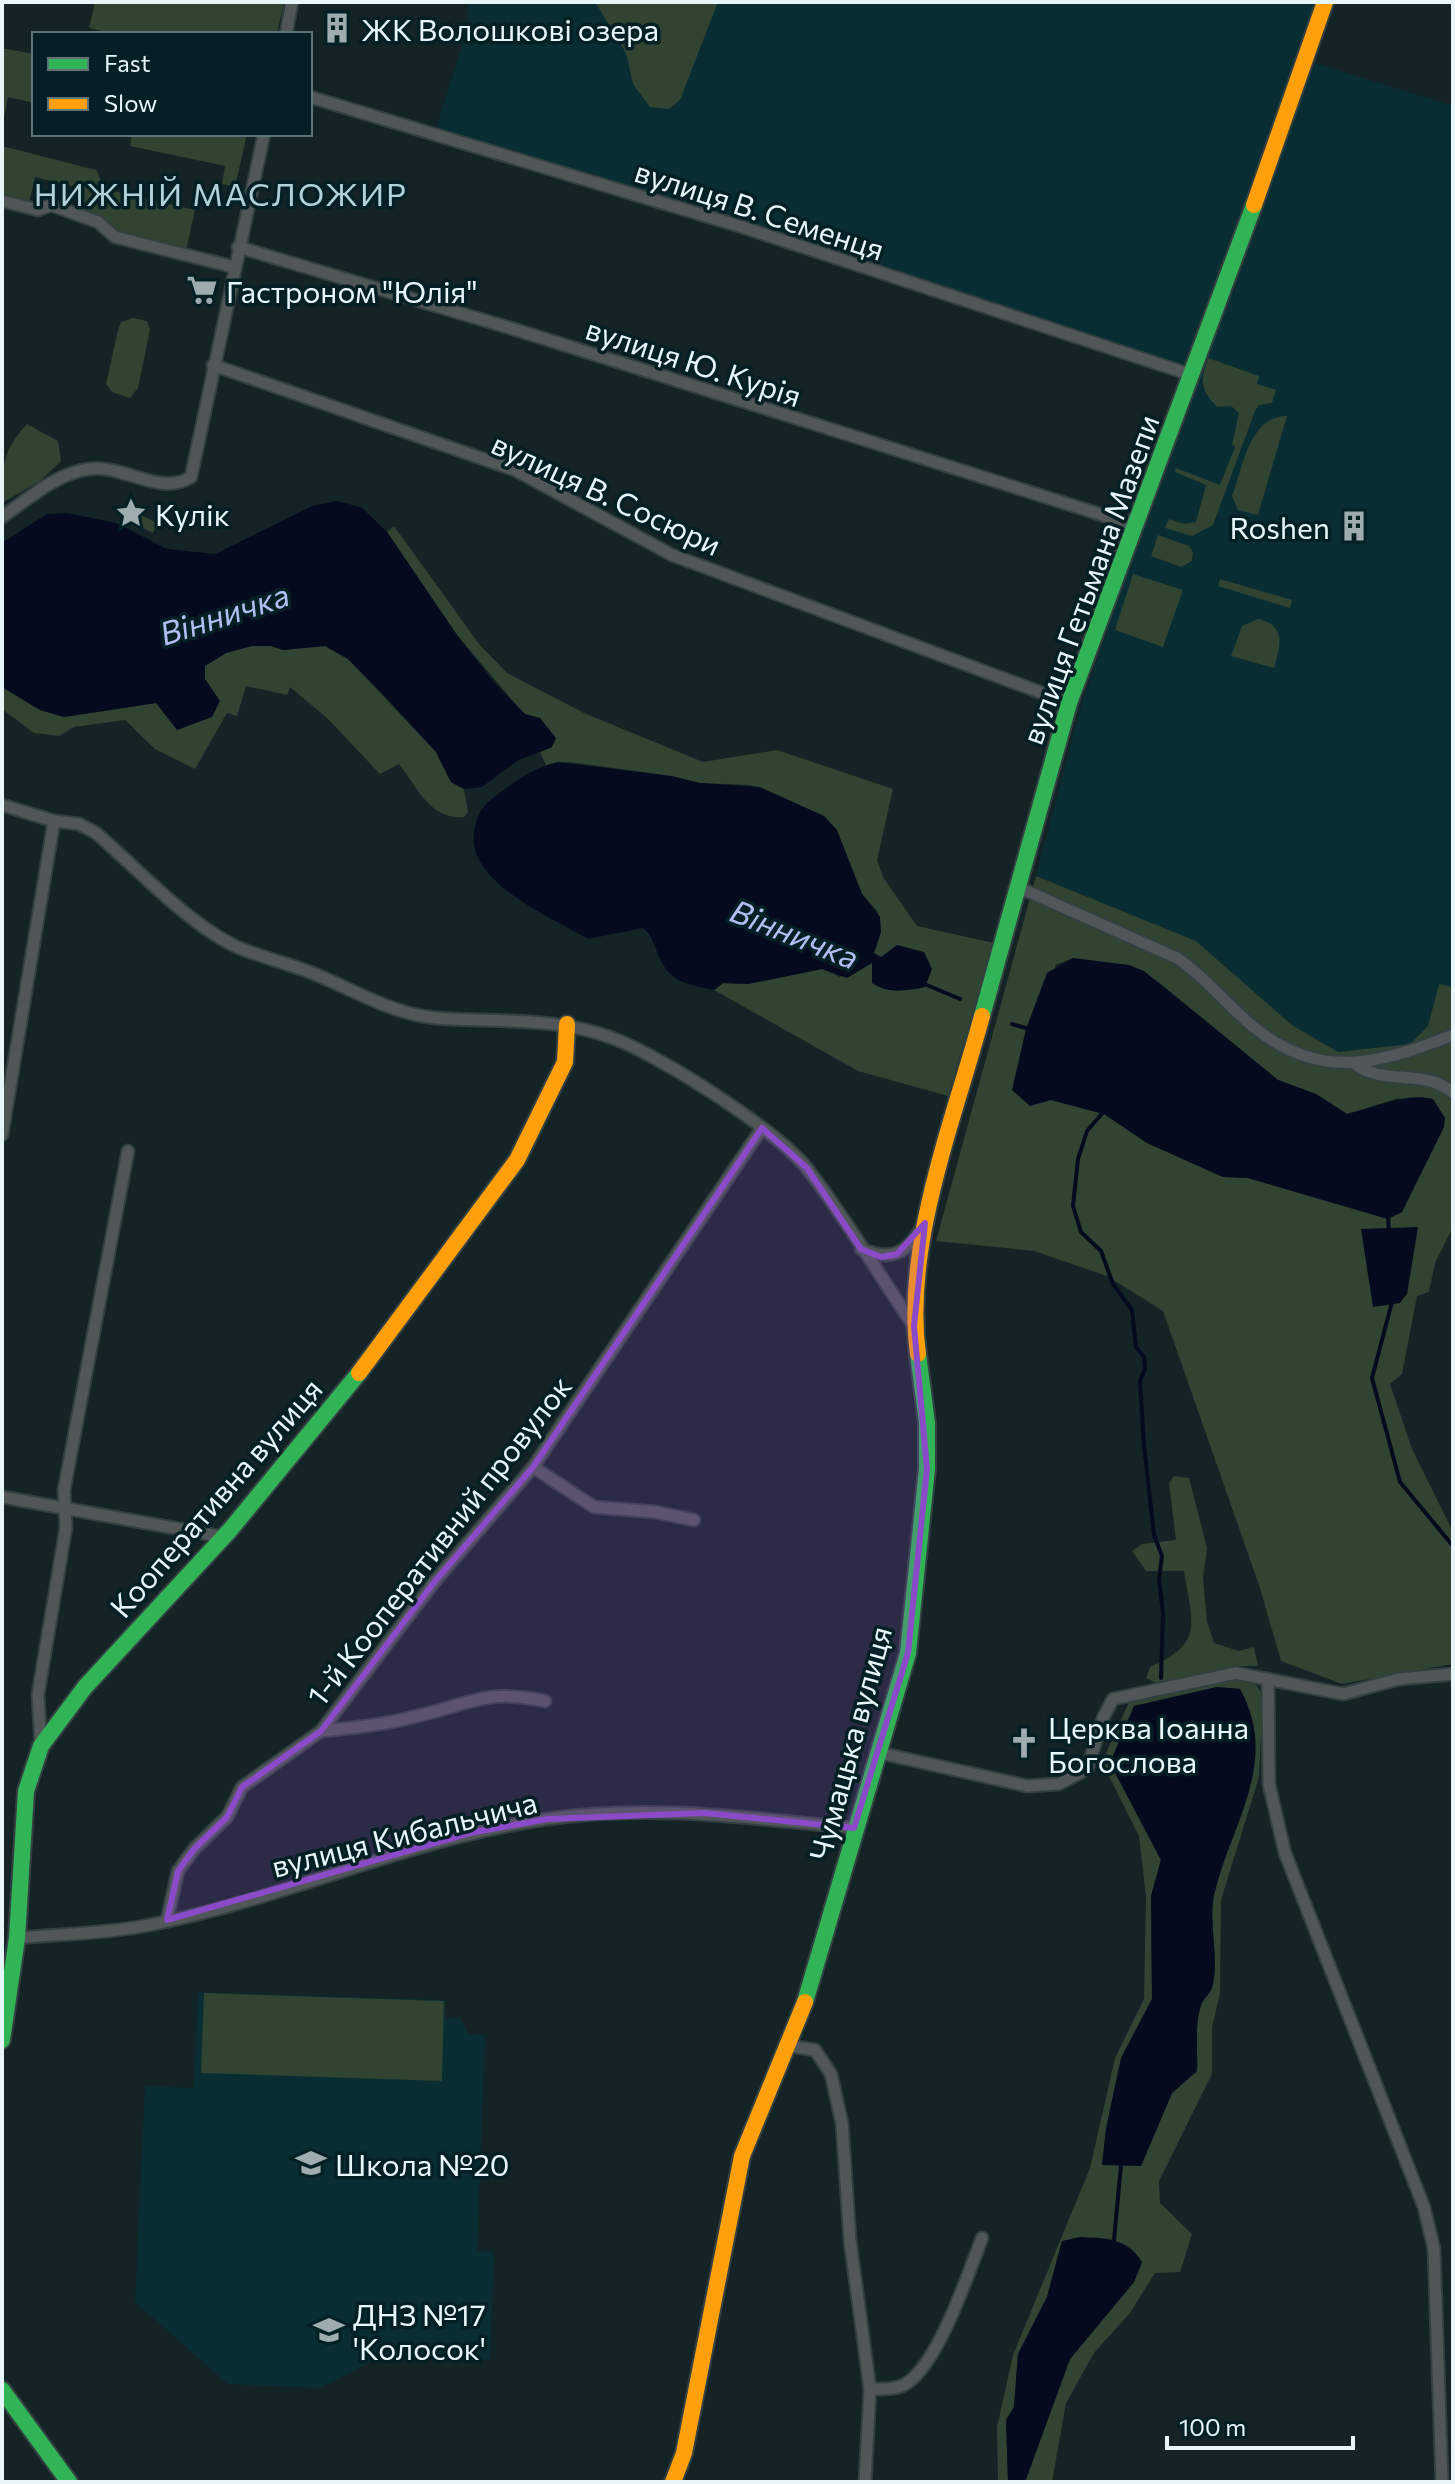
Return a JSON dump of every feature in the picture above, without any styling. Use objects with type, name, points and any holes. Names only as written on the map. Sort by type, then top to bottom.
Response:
[{"type":"street","points":[[286,32],[292,2]]},
{"type":"street","name":"вулиця Гетьмана Мазепи","points":[[914,1326],[925,1223],[1069,703],[1192,375],[1325,2]]},
{"type":"street","name":"вулиця В. Семенця","points":[[312,98],[736,225],[1192,375]]},
{"type":"street","points":[[2,517],[64,476],[87,469],[120,471],[167,485],[180,484],[191,477],[264,136]]},
{"type":"street","points":[[2,201],[38,210],[51,205],[98,222],[115,237],[234,267]]},
{"type":"street","name":"вулиця Ю. Курія","points":[[238,247],[520,331],[1134,525]]},
{"type":"street","name":"вулиця В. Сосюри","points":[[213,365],[515,470],[672,555],[1069,703]]},
{"type":"street","name":"Чумацька вулиця","points":[[2,805],[54,821],[79,824],[96,833],[194,918],[236,946],[317,974],[390,1009],[434,1018],[496,1018],[567,1024],[616,1039],[664,1064],[762,1128],[807,1168],[914,1326],[927,1423],[927,1469],[908,1653],[790,2046],[751,2128],[742,2156],[684,2453],[673,2482]]},
{"type":"street","points":[[2,1135],[54,821]]},
{"type":"street","points":[[1020,888],[1177,958],[1199,973],[1255,1028],[1286,1048],[1320,1061],[1354,1063],[1394,1058],[1453,1035]]},
{"type":"street","name":"Кооперативна вулиця","points":[[2,2040],[17,1938],[26,1791],[41,1746],[85,1687],[224,1537],[367,1364],[517,1160],[565,1062],[567,1024]]},
{"type":"street","points":[[1354,1063],[1363,1070],[1387,1076],[1427,1077],[1453,1093]]},
{"type":"street","name":"1-й Кооперативний провулок","points":[[167,1920],[178,1871],[194,1849],[227,1817],[242,1787],[321,1731],[435,1581],[533,1467],[762,1128]]},
{"type":"street","points":[[41,1746],[38,1694],[66,1527],[64,1490],[128,1151]]},
{"type":"street","points":[[861,1249],[881,1257],[897,1254],[913,1242],[925,1223]]},
{"type":"street","points":[[533,1467],[594,1507],[655,1512],[694,1520]]},
{"type":"street","points":[[2,1497],[224,1537]]},
{"type":"street","points":[[880,1753],[1027,1786],[1059,1784],[1087,1769],[1104,1716],[1113,1699],[1236,1673],[1343,1694],[1399,1679],[1453,1674]]},
{"type":"street","points":[[1268,1679],[1269,1784],[1285,1853],[1424,2207],[1431,2235],[1442,2482]]},
{"type":"street","points":[[321,1731],[413,1717],[488,1695],[514,1694],[545,1701]]},
{"type":"street","name":"вулиця Кибальчича","points":[[17,1938],[143,1927],[470,1833],[548,1819],[625,1812],[704,1813],[854,1828]]},
{"type":"street","points":[[790,2046],[815,2050],[838,2094],[850,2240],[870,2389],[865,2482]]},
{"type":"street","points":[[870,2389],[906,2384],[918,2372],[960,2297],[982,2238]]},
{"type":"street","points":[[2,2390],[69,2482]]},
{"type":"highlighted area","points":[[762,1128],[807,1168],[861,1249],[881,1257],[897,1254],[925,1223],[914,1326],[927,1469],[908,1653],[854,1828],[704,1813],[548,1819],[470,1833],[167,1920],[178,1871],[194,1849],[227,1817],[242,1787],[321,1731],[435,1581],[533,1467]]},
{"type":"shaded area","points":[[462,2],[1325,2],[1305,60],[1453,106],[1453,987],[1439,985],[1428,1026],[1410,1044],[1338,1052],[1292,1025],[1196,941],[1036,876],[1081,706],[1218,305],[1186,367],[761,228],[436,129],[467,30],[469,4]]},
{"type":"shaded area","name":"Школа №20","points":[[198,1992],[445,2000],[445,2018],[461,2019],[468,2034],[485,2035],[477,2251],[494,2252],[490,2360],[378,2358],[320,2388],[228,2384],[135,2302],[145,2086],[194,2088]]},
{"type":"green space","points":[[95,2],[284,2],[277,32],[106,32],[89,28]]},
{"type":"green space","points":[[595,2],[718,2],[680,100],[669,109],[650,107],[633,84],[626,53]]},
{"type":"green space","points":[[2,48],[32,54],[32,103],[8,97],[2,129]]},
{"type":"green space","points":[[132,136],[247,136],[235,187],[222,184],[225,166],[130,146]]},
{"type":"green space","points":[[2,146],[96,170],[105,189],[195,210],[186,251],[117,234],[102,218],[85,213],[75,187],[35,177],[29,203],[2,197]]},
{"type":"green space","points":[[133,318],[147,321],[150,330],[138,388],[130,398],[112,392],[106,384],[121,322]]},
{"type":"green space","points":[[1208,358],[1259,376],[1257,384],[1276,390],[1272,403],[1259,405],[1255,411],[1213,525],[1192,536],[1165,528],[1169,519],[1184,524],[1196,522],[1206,485],[1175,472],[1176,468],[1220,485],[1235,447],[1232,445],[1239,413],[1231,406],[1217,407],[1207,395],[1203,379]]},
{"type":"green space","points":[[1287,416],[1258,515],[1238,510],[1232,496],[1249,445],[1264,424]]},
{"type":"green space","points":[[27,424],[58,441],[61,461],[40,481],[2,503],[5,460]]},
{"type":"green space","points":[[136,513],[158,523],[153,533],[131,522]]},
{"type":"green space","points":[[394,526],[479,644],[507,673],[584,713],[703,762],[777,750],[893,789],[877,860],[883,877],[917,926],[994,943],[948,1096],[858,1071],[714,990],[723,983],[748,984],[822,969],[840,977],[874,953],[881,932],[878,912],[862,894],[840,839],[824,816],[750,785],[700,783],[570,762],[546,765],[540,752],[552,747],[457,635],[387,532]]},
{"type":"green space","points":[[1158,535],[1189,546],[1193,552],[1192,561],[1181,567],[1151,556]]},
{"type":"green space","points":[[1133,574],[1183,590],[1163,647],[1115,630]]},
{"type":"green space","points":[[1220,579],[1292,600],[1290,608],[1218,586]]},
{"type":"green space","points":[[1258,619],[1273,626],[1279,637],[1274,668],[1231,656],[1242,626]]},
{"type":"green space","points":[[252,646],[271,646],[283,650],[325,646],[348,659],[436,752],[451,782],[464,789],[468,812],[464,817],[452,817],[434,808],[399,764],[380,774],[327,718],[290,687],[287,695],[246,686],[237,716],[227,713],[195,769],[155,749],[125,720],[74,727],[59,736],[34,733],[2,709],[2,687],[40,710],[64,717],[156,703],[219,701],[205,679],[205,666],[226,653]]},
{"type":"green space","points":[[1036,876],[1196,941],[1292,1025],[1338,1052],[1410,1044],[1428,1026],[1439,984],[1453,987],[1453,1227],[1435,1263],[1429,1292],[1417,1296],[1402,1374],[1390,1384],[1412,1449],[1453,1532],[1453,1664],[1342,1684],[1281,1661],[1260,1588],[1163,1311],[1107,1276],[1034,1251],[936,1241]],"holes":[[[1073,958],[1156,980],[1278,1080],[1316,1094],[1347,1114],[1399,1098],[1388,1219],[1248,1178],[1223,1177],[1147,1143],[1104,1114],[1051,1100],[1055,965]]]},
{"type":"green space","points":[[1174,1476],[1189,1478],[1207,1548],[1203,1578],[1207,1621],[1214,1643],[1239,1651],[1254,1647],[1258,1666],[1237,1666],[1156,1683],[1146,1678],[1150,1667],[1180,1649],[1191,1630],[1184,1571],[1146,1571],[1132,1551],[1142,1544],[1176,1540],[1169,1483]]},
{"type":"green space","points":[[1236,1680],[1255,1683],[1263,1696],[1259,1777],[1221,1900],[1220,1994],[1212,2027],[1212,2074],[1159,2181],[1160,2203],[1192,2234],[1180,2272],[1155,2273],[1130,2313],[1094,2353],[1066,2403],[1052,2482],[1025,2482],[1070,2359],[1134,2282],[1142,2262],[1062,2241],[1047,2297],[1018,2354],[1014,2407],[1006,2420],[1008,2482],[998,2482],[997,2427],[1013,2355],[1090,2168],[1115,2058],[1144,1999],[1146,1896],[1139,1836],[1102,1762],[1129,1702]],"holes":[[[1217,1687],[1239,1689],[1250,1716],[1255,1742],[1253,1767],[1248,1793],[1214,1895],[1214,1977],[1198,2018],[1197,2071],[1172,2093],[1141,2166],[1121,2058],[1152,1999],[1151,1896],[1161,1860],[1110,1763],[1134,1706]]]},
{"type":"green space","points":[[204,1993],[444,2001],[442,2081],[201,2073]]},
{"type":"water","points":[[336,501],[361,507],[387,532],[457,635],[493,681],[525,714],[540,718],[556,738],[552,747],[517,761],[482,787],[464,789],[451,782],[436,752],[381,692],[348,659],[325,646],[283,650],[271,646],[252,646],[226,653],[205,666],[205,679],[220,701],[212,717],[177,730],[156,703],[64,717],[40,710],[2,687],[2,543],[47,514],[67,513],[116,523],[167,549],[215,554],[312,506]]},
{"type":"water","points":[[558,762],[671,776],[700,783],[760,787],[824,816],[837,830],[862,894],[880,917],[881,932],[874,953],[881,957],[897,945],[924,952],[932,969],[925,987],[897,991],[884,989],[872,983],[872,963],[847,978],[822,969],[748,984],[723,983],[714,990],[703,988],[685,983],[665,968],[650,935],[643,928],[588,939],[531,907],[493,878],[480,862],[474,843],[476,823],[484,806],[501,792],[532,772]]},
{"type":"water","points":[[1073,958],[1129,965],[1144,971],[1278,1080],[1316,1094],[1347,1114],[1401,1099],[1433,1099],[1445,1118],[1444,1127],[1402,1212],[1388,1219],[1248,1178],[1223,1177],[1147,1143],[1104,1114],[1051,1100],[1030,1106],[1012,1090],[1026,1029],[1047,973]]},
{"type":"water","points":[[1418,1227],[1407,1294],[1400,1303],[1373,1307],[1361,1229]]},
{"type":"water","points":[[1217,1687],[1240,1689],[1251,1716],[1255,1743],[1254,1768],[1214,1895],[1214,1977],[1198,2018],[1197,2071],[1172,2093],[1141,2166],[1102,2165],[1106,2128],[1121,2058],[1152,1999],[1151,1896],[1161,1860],[1110,1763],[1134,1706]]},
{"type":"water","points":[[1080,2237],[1123,2244],[1142,2262],[1134,2282],[1070,2359],[1025,2482],[1008,2482],[1006,2420],[1014,2407],[1018,2354],[1047,2297],[1062,2241]]},
{"type":"waterway","name":"Вінничка","points":[[922,983],[960,999]]},
{"type":"waterway","points":[[1012,1024],[1029,1029]]},
{"type":"waterway","points":[[1105,1110],[1087,1131],[1078,1159],[1073,1206],[1081,1232],[1101,1251],[1113,1284],[1132,1310],[1136,1347],[1144,1357],[1145,1369],[1140,1381],[1144,1445],[1154,1535],[1162,1556],[1159,1579],[1163,1614],[1161,1678]]},
{"type":"waterway","points":[[1388,1214],[1389,1233]]},
{"type":"waterway","points":[[1392,1302],[1372,1378],[1400,1482],[1453,1546]]},
{"type":"waterway","points":[[1114,2240],[1121,2165]]},
{"type":"traffic: fast","points":[[982,1016],[1069,703],[1254,205]]},
{"type":"traffic: fast","points":[[805,2002],[908,1653],[927,1469],[927,1423],[918,1354]]},
{"type":"traffic: fast","points":[[2,2040],[17,1938],[26,1791],[41,1746],[85,1687],[230,1530],[359,1373]]},
{"type":"traffic: fast","points":[[2,2390],[69,2482]]},
{"type":"traffic: slow","points":[[1254,205],[1325,2]]},
{"type":"traffic: slow","points":[[918,1354],[915,1313],[924,1227],[945,1140],[982,1016]]},
{"type":"traffic: slow","points":[[359,1373],[517,1160],[565,1062],[567,1024]]},
{"type":"traffic: slow","points":[[673,2482],[684,2453],[742,2156],[805,2002]]},
{"type":"place","name":"ЖК Волошкові озера","points":[[337,28]]},
{"type":"place","name":"Гастроном \"Юлія\"","points":[[202,290]]},
{"type":"place","name":"Кулік","points":[[131,513]]},
{"type":"place","name":"Roshen","points":[[1354,526]]},
{"type":"place","name":"Церква Іоанна Богослова","points":[[1024,1743]]},
{"type":"place","name":"Школа №20","points":[[311,2163]]},
{"type":"place","name":"ДНЗ №17 'Колосок'","points":[[329,2330]]},
{"type":"district","name":"НИЖНІЙ МАСЛОЖИР","points":[[221,193]]}]
